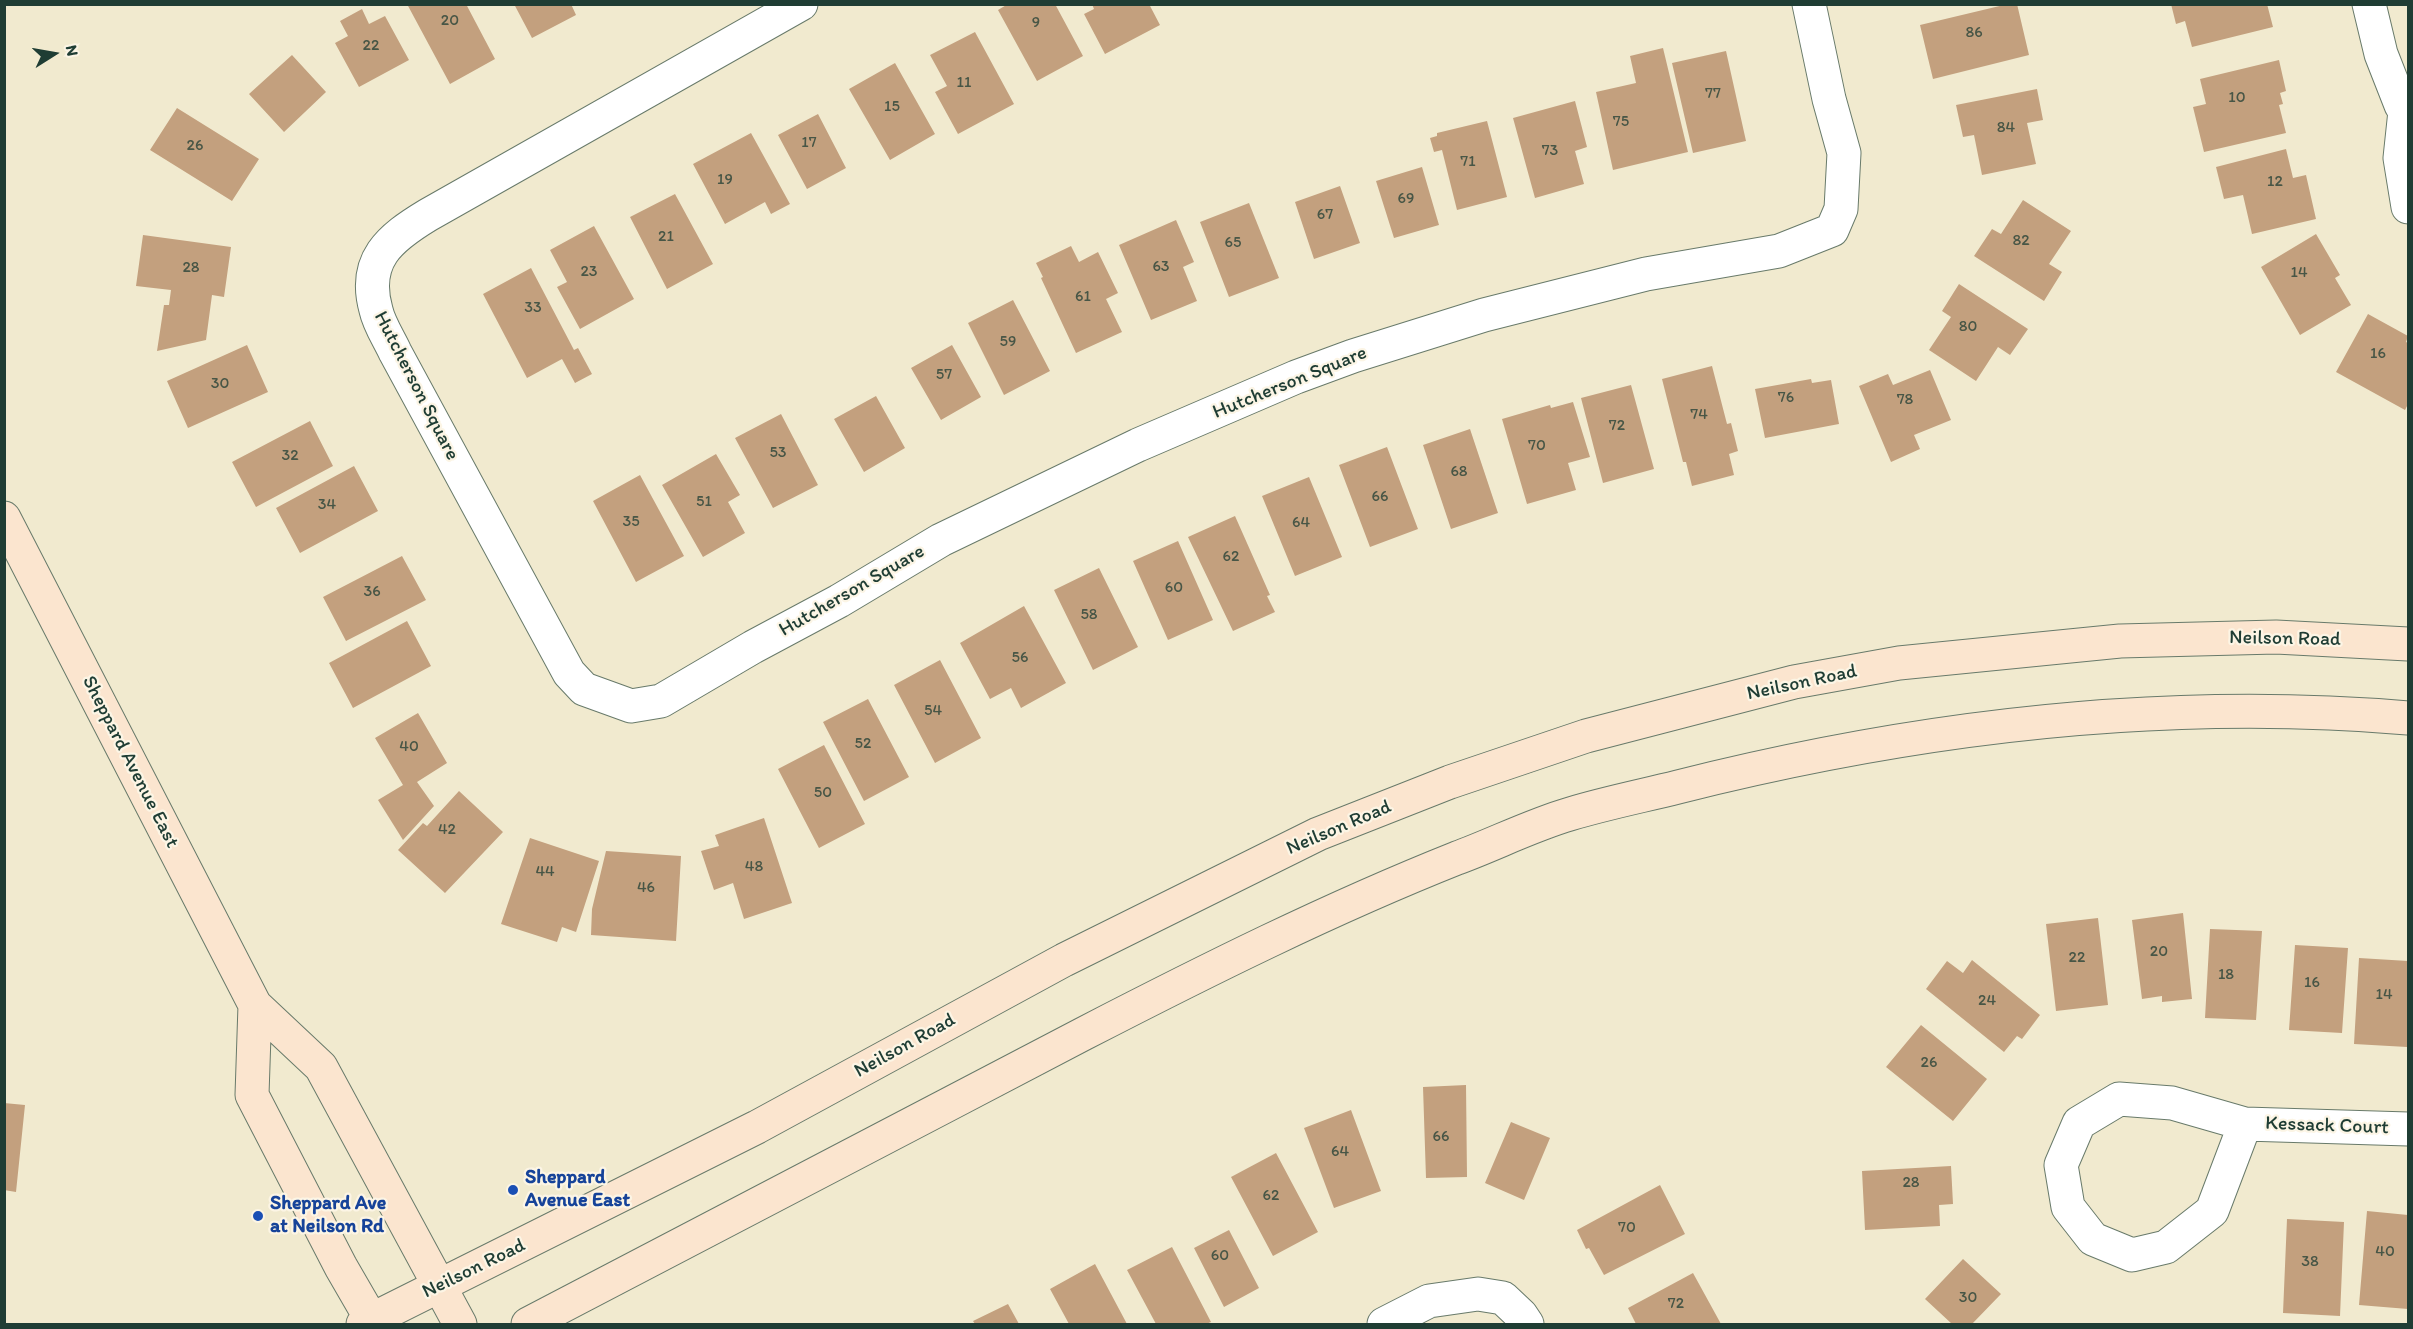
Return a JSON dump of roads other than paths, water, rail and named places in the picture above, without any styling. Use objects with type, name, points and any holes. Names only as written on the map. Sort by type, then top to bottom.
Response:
[{"type":"main road","name":"Sheppard Avenue East","points":[[4,518],[255,1005],[321,1067],[460,1324]]},
{"type":"main road","name":"Neilson Road","points":[[369,1323],[440,1285],[757,1127],[1064,960],[1318,834],[1450,782],[1586,736],[1794,682],[1899,663],[2120,641],[2276,637],[2409,644]]},
{"type":"main road","points":[[528,1324],[1203,972],[1398,882],[1567,815],[1738,772],[1826,753],[1908,738],[2058,719],[2209,712],[2365,714],[2409,718]]},
{"type":"main road","name":"Sheppard Avenue East","points":[[255,1005],[252,1095],[369,1323]]},
{"type":"street","name":"Hutcherson Square","points":[[801,4],[399,232],[379,255],[372,287],[376,311],[569,672],[585,689],[631,706],[662,701],[951,535],[1138,445],[1296,377],[1353,356],[1484,315],[1646,274],[1779,251],[1833,230],[1841,210],[1844,153],[1829,99],[1809,4]]},
{"type":"street","points":[[2369,4],[2381,54],[2401,105],[2407,111],[2400,158],[2409,207]]},
{"type":"street","name":"Kessack Court","points":[[2245,1124],[2212,1210],[2166,1247],[2132,1255],[2094,1239],[2068,1207],[2061,1165],[2079,1123],[2119,1099],[2172,1103],[2245,1124],[2409,1129]]},
{"type":"street","points":[[1384,1324],[1429,1301],[1478,1294],[1503,1298],[1527,1324]]},
{"type":"place","name":"Sheppard Avenue East","points":[[513,1190]]},
{"type":"place","name":"Sheppard Ave at Neilson Rd","points":[[258,1216]]}]
